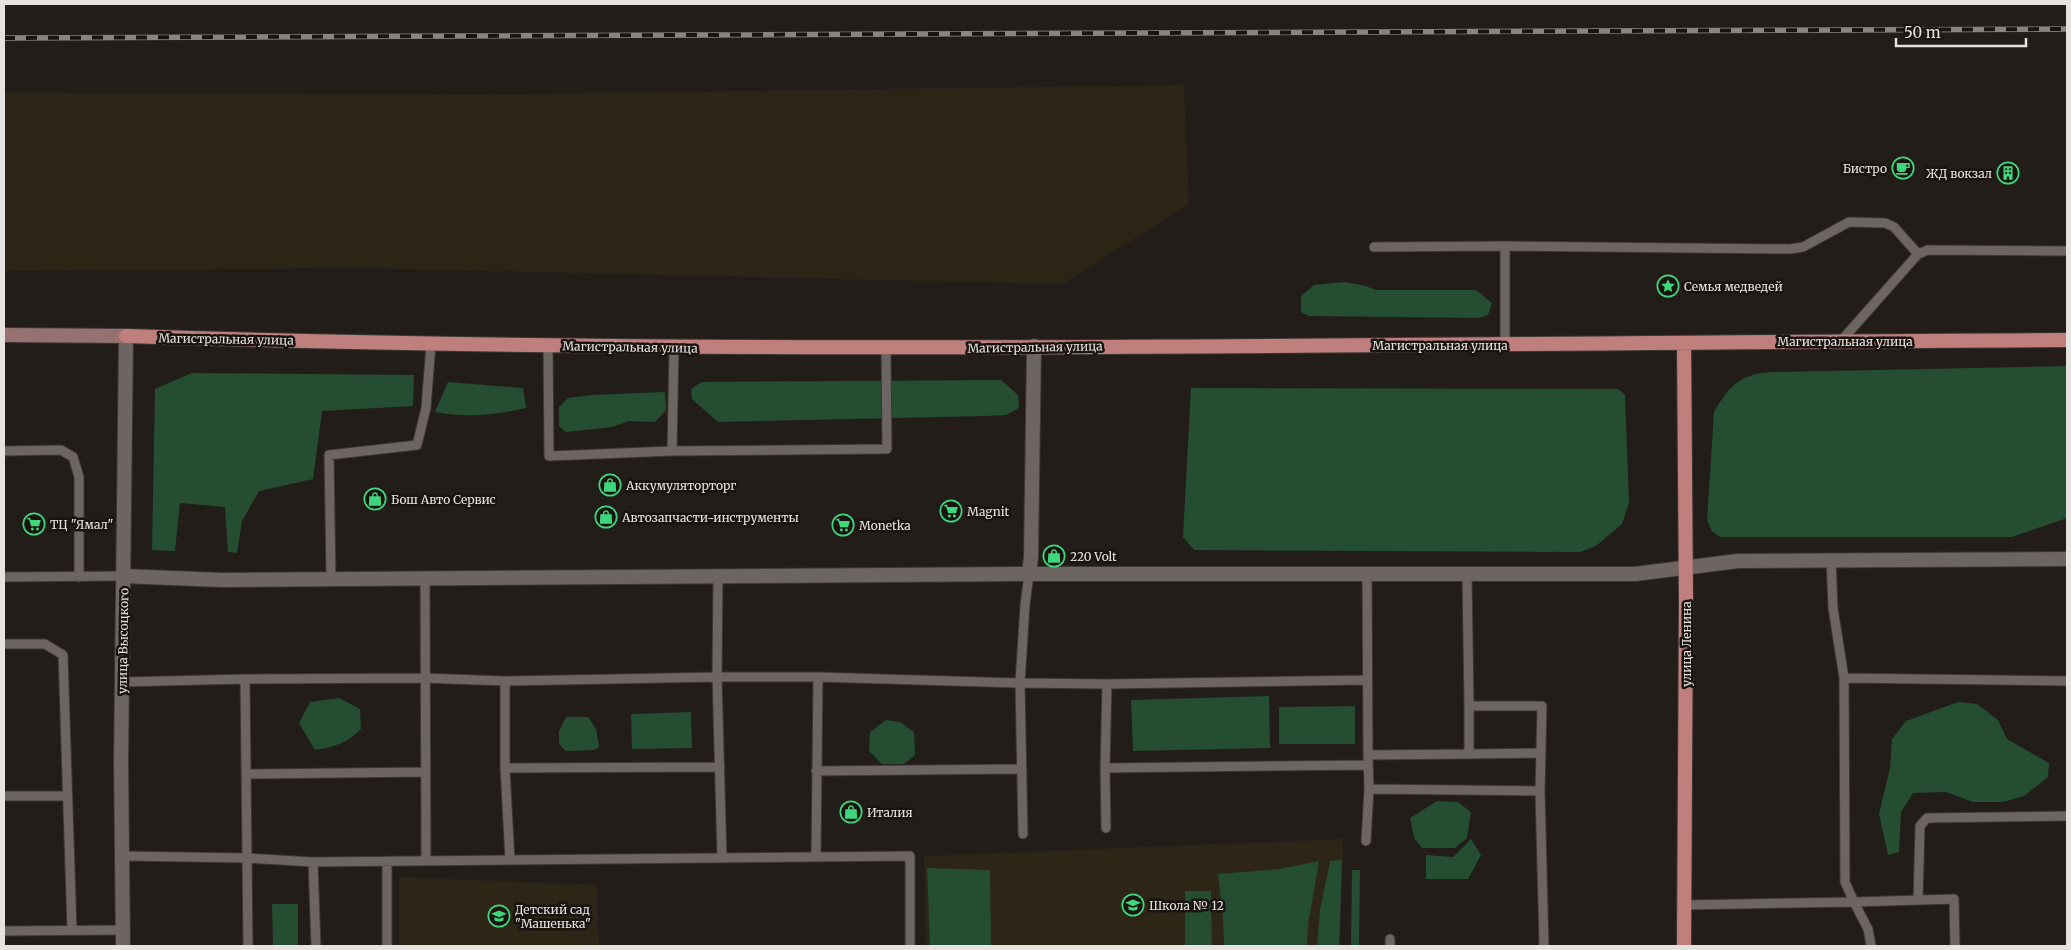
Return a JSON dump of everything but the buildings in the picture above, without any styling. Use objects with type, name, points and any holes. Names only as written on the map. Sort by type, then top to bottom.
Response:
[{"type":"main road","name":"Магистральная улица","points":[[4,335],[674,348],[886,349],[1034,346],[2067,340]]},
{"type":"main road","name":"улица Ленина","points":[[1684,343],[1686,568],[1684,946]]},
{"type":"street","name":"улица Высоцкого","points":[[122,946],[122,682],[126,336]]},
{"type":"street","points":[[1029,574],[1031,556],[1034,346]]},
{"type":"street","points":[[123,576],[222,580],[718,575],[1635,574],[1722,562],[2067,559]]},
{"type":"lane","points":[[1374,247],[1505,246],[1790,249],[1804,247],[1850,222],[1885,223],[1894,227],[1918,254]]},
{"type":"lane","points":[[1505,246],[1505,344]]},
{"type":"lane","points":[[1841,341],[1918,254],[1928,250],[2067,251]]},
{"type":"lane","points":[[331,578],[329,455],[417,445],[428,390],[431,344]]},
{"type":"lane","points":[[548,346],[549,456],[672,451],[887,448],[886,349]]},
{"type":"lane","points":[[672,451],[674,348]]},
{"type":"lane","points":[[4,451],[61,450],[73,457],[79,477],[78,577]]},
{"type":"lane","points":[[1831,560],[1833,608],[1844,678],[1845,882],[1868,928],[1871,946]]},
{"type":"lane","points":[[1023,834],[1020,683],[1029,574]]},
{"type":"lane","points":[[1366,841],[1370,789],[1368,766],[1367,574]]},
{"type":"lane","points":[[1468,574],[1469,754]]},
{"type":"lane","points":[[718,575],[717,677],[722,858]]},
{"type":"lane","points":[[4,578],[123,576]]},
{"type":"lane","points":[[425,578],[426,860]]},
{"type":"lane","points":[[4,644],[45,644],[63,655],[72,930]]},
{"type":"lane","points":[[122,682],[424,678],[505,681],[717,677],[818,677],[1107,684],[1367,680]]},
{"type":"lane","points":[[816,857],[818,677]]},
{"type":"lane","points":[[1844,678],[2067,681]]},
{"type":"lane","points":[[245,679],[248,946]]},
{"type":"lane","points":[[505,681],[505,768],[510,860]]},
{"type":"lane","points":[[1106,828],[1107,684]]},
{"type":"lane","points":[[1469,706],[1542,706],[1540,792],[1544,946]]},
{"type":"lane","points":[[1368,755],[1540,753]]},
{"type":"lane","points":[[1105,768],[1368,766]]},
{"type":"lane","points":[[505,768],[720,767]]},
{"type":"lane","points":[[816,771],[1022,768]]},
{"type":"lane","points":[[246,774],[426,772]]},
{"type":"lane","points":[[1370,789],[1540,792]]},
{"type":"lane","points":[[4,796],[67,796]]},
{"type":"lane","points":[[1918,900],[1920,826],[1927,818],[2067,816]]},
{"type":"lane","points":[[123,856],[247,858],[313,862],[910,856],[910,946]]},
{"type":"lane","points":[[387,946],[388,861]]},
{"type":"lane","points":[[313,862],[316,946]]},
{"type":"lane","points":[[1684,905],[1954,899],[1955,946]]},
{"type":"lane","points":[[4,931],[123,930]]},
{"type":"shaded area","points":[[1184,85],[1189,204],[1063,284],[360,268],[4,271],[4,93],[518,94]]},
{"type":"shaded area","name":"Школа № 12","points":[[1343,839],[1340,946],[926,946],[924,856]]},
{"type":"shaded area","name":"Детский сад \"Машенька\"","points":[[399,877],[597,885],[599,946],[399,946]]},
{"type":"green space","points":[[1344,282],[1376,290],[1476,290],[1492,303],[1488,315],[1479,318],[1309,316],[1301,312],[1301,296],[1314,285]]},
{"type":"green space","points":[[2067,366],[2067,518],[2012,537],[1720,537],[1712,531],[1707,520],[1714,412],[1732,387],[1746,377],[1776,372]]},
{"type":"green space","points":[[192,373],[414,375],[413,406],[322,411],[313,479],[259,491],[242,521],[237,553],[228,552],[225,507],[180,503],[175,551],[152,550],[155,389]]},
{"type":"green space","points":[[1001,380],[1018,395],[1019,408],[1006,415],[986,416],[718,422],[692,399],[691,389],[702,382]]},
{"type":"green space","points":[[448,382],[523,388],[526,408],[481,415],[435,412]]},
{"type":"green space","points":[[1191,388],[1618,389],[1625,395],[1629,503],[1622,524],[1596,546],[1580,552],[1194,550],[1183,537]]},
{"type":"green space","points":[[665,392],[666,410],[655,422],[629,421],[612,427],[566,432],[559,426],[559,407],[568,398],[592,395]]},
{"type":"green space","points":[[1269,696],[1270,748],[1133,751],[1131,700]]},
{"type":"green space","points":[[339,698],[360,709],[361,729],[351,738],[340,744],[315,750],[299,723],[310,702]]},
{"type":"green space","points":[[1958,702],[1977,704],[1998,720],[2007,739],[2049,763],[2048,777],[2024,796],[2003,802],[1973,802],[1946,792],[1913,793],[1901,812],[1899,852],[1888,855],[1879,814],[1890,768],[1892,739],[1906,721]]},
{"type":"green space","points":[[1355,706],[1355,744],[1279,744],[1279,707]]},
{"type":"green space","points":[[691,712],[692,748],[632,749],[631,714]]},
{"type":"green space","points":[[566,717],[588,717],[596,729],[599,747],[594,750],[566,751],[559,744],[559,731]]},
{"type":"green space","points":[[886,720],[900,722],[914,732],[915,755],[904,764],[882,764],[869,751],[870,732]]},
{"type":"green space","points":[[1437,801],[1458,802],[1471,812],[1467,838],[1455,848],[1422,848],[1414,838],[1410,818]]},
{"type":"green space","points":[[1471,839],[1481,855],[1468,879],[1426,879],[1426,855],[1453,857]]},
{"type":"green space","points":[[1342,860],[1339,946],[1317,946],[1320,910],[1330,861]]},
{"type":"green space","points":[[1319,861],[1308,925],[1307,946],[1224,946],[1218,874],[1280,869]]},
{"type":"green space","points":[[927,868],[990,870],[991,946],[930,946]]},
{"type":"green space","points":[[1352,870],[1360,870],[1359,946],[1351,946]]},
{"type":"green space","points":[[1185,891],[1211,891],[1212,946],[1185,946]]},
{"type":"green space","points":[[272,904],[298,904],[298,946],[273,946]]},
{"type":"railway","points":[[4,38],[2067,29]]},
{"type":"place","name":"Бистро","points":[[1903,168]]},
{"type":"place","name":"ЖД вокзал","points":[[2008,173]]},
{"type":"place","name":"Семья медведей","points":[[1668,286]]},
{"type":"place","name":"Аккумуляторторг","points":[[610,485]]},
{"type":"place","name":"Бош Авто Сервис","points":[[375,499]]},
{"type":"place","name":"Magnit","points":[[951,511]]},
{"type":"place","name":"Автозапчасти-инструменты","points":[[606,517]]},
{"type":"place","name":"ТЦ \"Ямал\"","points":[[34,524]]},
{"type":"place","name":"Monetka","points":[[843,525]]},
{"type":"place","name":"220 Volt","points":[[1054,556]]},
{"type":"place","name":"Италия","points":[[851,812]]},
{"type":"place","name":"Школа № 12","points":[[1133,905]]},
{"type":"place","name":"Детский сад \"Машенька\"","points":[[499,916]]}]
